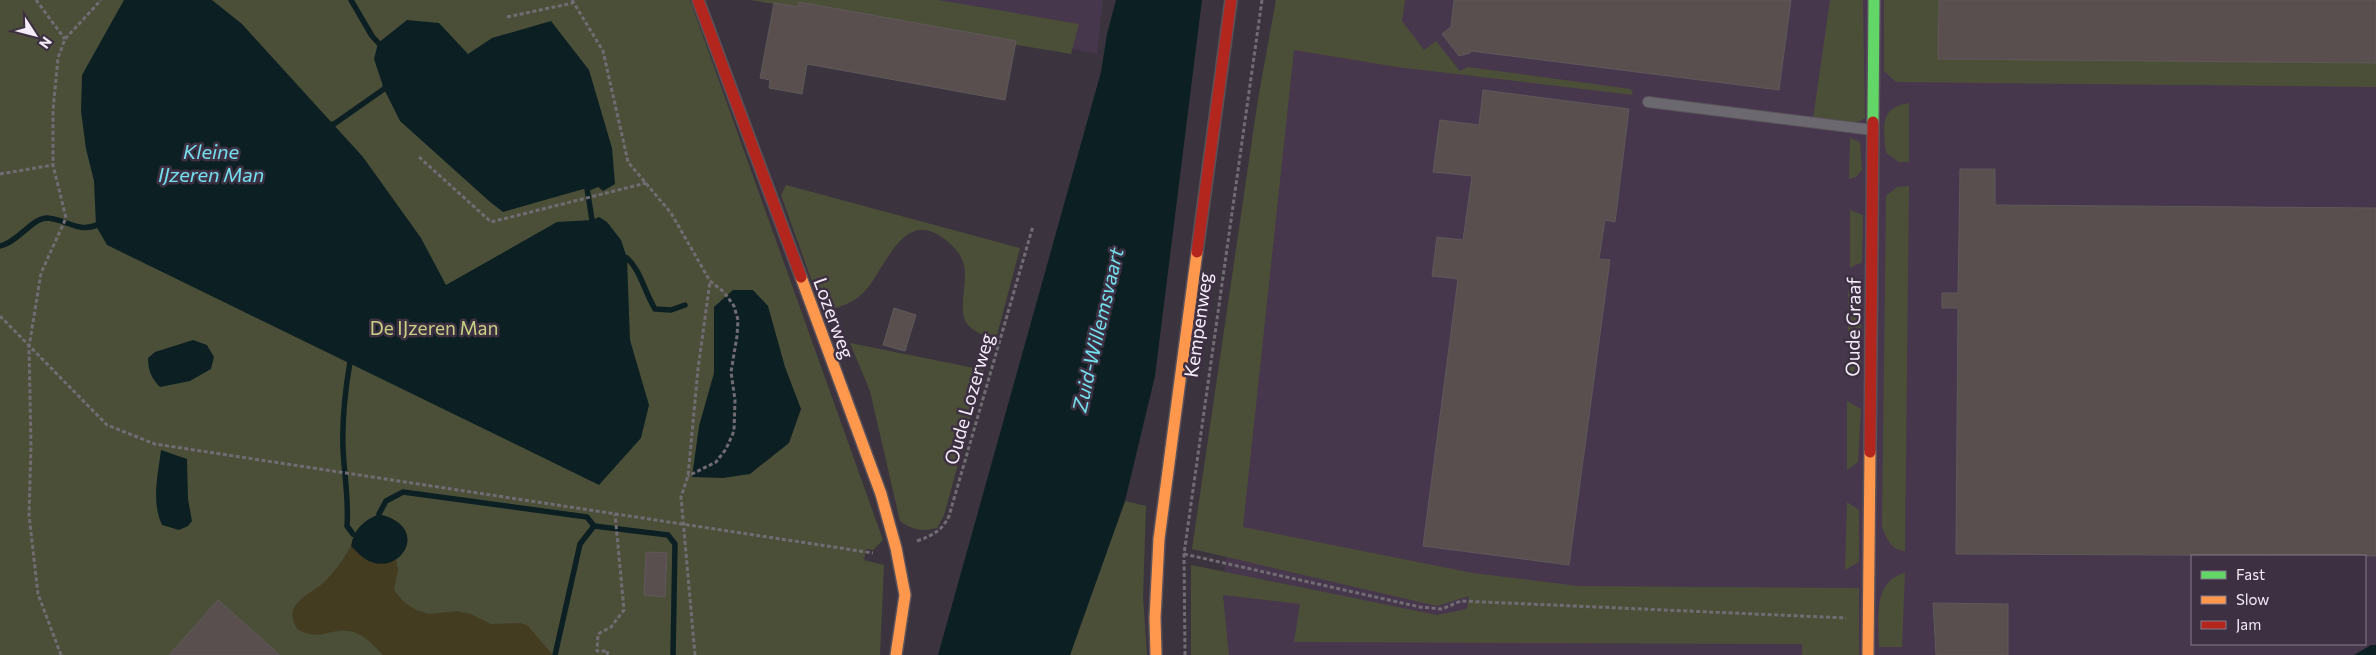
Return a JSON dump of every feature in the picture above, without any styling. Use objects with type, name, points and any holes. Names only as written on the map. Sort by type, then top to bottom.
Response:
[{"type":"street","name":"Lozerweg","points":[[698,0],[881,494],[896,548],[905,594],[896,655]]},
{"type":"street","name":"Kempenweg","points":[[1156,655],[1155,618],[1159,538],[1231,0]]},
{"type":"street","name":"Oude Graaf","points":[[1868,655],[1874,0]]},
{"type":"lane","points":[[1648,102],[1873,130]]},
{"type":"path","points":[[36,0],[65,39]]},
{"type":"path","points":[[61,655],[38,594],[29,515],[31,446],[29,347],[41,273],[63,229],[66,218],[52,165],[54,102],[58,58],[65,39],[101,0]]},
{"type":"path","name":"Kempenweg","points":[[1185,655],[1184,554],[1262,0]]},
{"type":"path","points":[[508,16],[573,2],[603,51],[628,162],[671,213],[710,281],[728,296],[734,306],[738,320],[738,336],[732,372],[735,400],[734,431],[726,449],[716,462],[688,476]]},
{"type":"path","points":[[419,157],[491,222],[646,183]]},
{"type":"path","points":[[0,174],[52,165]]},
{"type":"path","name":"Oude Lozerweg","points":[[0,316],[107,425],[155,444],[346,472],[684,526],[880,554],[933,535],[943,528],[949,516],[1033,226]]},
{"type":"path","points":[[695,655],[681,497],[688,476],[698,369],[710,281]]},
{"type":"path","points":[[607,655],[608,651],[597,650],[598,634],[611,627],[624,610],[615,514]]},
{"type":"path","points":[[1184,554],[1420,607],[1442,609],[1462,601],[1869,618]]},
{"type":"shaded area","points":[[843,0],[1103,0],[1097,54]]},
{"type":"shaded area","points":[[1392,0],[2376,0],[2376,655],[1228,655],[1221,597],[1292,48]]},
{"type":"green space","name":"De IJzeren Man","points":[[0,0],[690,0],[883,540],[873,550],[866,549],[864,560],[884,565],[880,655],[0,655]]},
{"type":"green space","points":[[750,0],[938,0],[1079,24],[1071,54]]},
{"type":"green space","points":[[1276,0],[1405,0],[1402,21],[1424,50],[1436,41],[1460,71],[1468,67],[1631,89],[1633,95],[1397,67],[1294,50],[1243,527],[1473,573],[1578,586],[1859,588],[1859,655],[1802,655],[1802,644],[1294,642],[1300,604],[1223,595],[1229,655],[1191,655],[1191,565],[1437,615],[1467,609],[1469,596],[1437,606],[1192,549],[1258,99]]},
{"type":"green space","points":[[1830,0],[1863,0],[1865,118],[1852,125],[1813,119]]},
{"type":"green space","points":[[1884,0],[1939,0],[1938,59],[2376,63],[2376,87],[1896,82],[1884,71]]},
{"type":"green space","points":[[1909,103],[1909,162],[1899,162],[1886,153],[1885,120],[1892,109]]},
{"type":"green space","points":[[1850,138],[1860,142],[1862,170],[1856,177],[1849,179]]},
{"type":"green space","points":[[786,185],[1020,248],[996,339],[975,331],[965,320],[963,305],[965,269],[963,262],[947,241],[932,231],[918,230],[907,235],[897,244],[872,282],[860,296],[845,305],[823,312],[781,195]]},
{"type":"green space","points":[[1909,186],[1905,551],[1896,549],[1893,546],[1882,527],[1886,196],[1897,187]]},
{"type":"green space","points":[[1850,210],[1863,215],[1862,262],[1850,268]]},
{"type":"green space","points":[[1848,289],[1861,297],[1861,362],[1848,377]]},
{"type":"green space","points":[[850,343],[984,370],[944,515],[937,528],[917,529],[900,521],[870,391]]},
{"type":"green space","points":[[1847,401],[1861,409],[1858,462],[1847,470]]},
{"type":"green space","points":[[1125,501],[1146,506],[1143,597],[1147,655],[1070,655]]},
{"type":"green space","points":[[1847,502],[1859,510],[1859,562],[1845,570]]},
{"type":"green space","points":[[1905,573],[1902,647],[1879,647],[1879,614],[1882,593],[1894,577]]},
{"type":"sand","points":[[351,546],[371,561],[382,562],[396,559],[398,570],[394,590],[404,602],[416,610],[429,614],[457,611],[471,614],[491,624],[521,623],[528,626],[553,655],[383,655],[367,640],[353,632],[340,631],[312,635],[297,629],[292,615],[295,606],[322,584]]},
{"type":"water","name":"Kleine IJzeren Man","points":[[124,0],[212,0],[242,24],[363,157],[421,238],[446,285],[557,222],[592,220],[599,217],[607,222],[621,240],[627,258],[630,340],[649,405],[641,438],[599,485],[107,245],[96,226],[94,181],[86,149],[81,111],[82,75]]},
{"type":"water","name":"Zuid-Willemsvaart","points":[[1116,0],[1202,0],[1155,376],[1125,501],[1070,655],[938,655],[1101,72],[1107,34]]},
{"type":"water","points":[[407,20],[439,23],[468,54],[492,38],[551,21],[589,70],[612,148],[615,184],[603,191],[598,187],[591,190],[587,188],[503,212],[489,201],[400,121],[384,89],[374,59],[378,43]]},
{"type":"water","points":[[733,290],[753,290],[768,306],[785,367],[801,409],[789,443],[750,474],[723,478],[692,477],[699,426],[714,373],[714,307]]},
{"type":"water","points":[[193,340],[207,345],[214,357],[211,369],[190,381],[160,387],[151,374],[148,358],[155,352]]},
{"type":"water","points":[[161,450],[187,459],[188,499],[192,521],[188,526],[179,530],[162,525],[159,516],[156,488]]},
{"type":"water","points":[[379,514],[395,520],[404,529],[408,539],[406,548],[400,556],[392,562],[381,564],[366,560],[351,546],[354,535],[360,526]]},
{"type":"water","points":[[2371,645],[2376,645],[2376,655],[2354,655]]},
{"type":"building","points":[[1454,0],[1791,0],[1779,90],[1471,51],[1459,56],[1442,34],[1451,27]]},
{"type":"building","points":[[1939,0],[2376,0],[2376,63],[1938,59]]},
{"type":"building","points":[[799,2],[1016,41],[1005,100],[807,64],[802,94],[769,88],[770,80],[760,78],[774,3],[798,7]]},
{"type":"building","points":[[1483,90],[1629,109],[1615,222],[1605,220],[1599,259],[1610,260],[1569,565],[1423,546],[1458,279],[1432,276],[1437,237],[1463,240],[1472,176],[1433,172],[1440,120],[1479,125]]},
{"type":"building","points":[[1960,169],[1995,169],[1995,205],[2376,208],[2376,556],[1956,554],[1958,308],[1942,308],[1942,293],[1958,293]]},
{"type":"building","points":[[894,308],[916,315],[905,351],[883,345]]},
{"type":"building","points":[[646,552],[667,553],[665,597],[644,595]]},
{"type":"building","points":[[218,600],[280,655],[169,655]]},
{"type":"building","points":[[1933,603],[2008,604],[2008,655],[1936,655]]},
{"type":"waterway","points":[[351,0],[372,36],[383,48]]},
{"type":"waterway","points":[[328,125],[334,124],[384,89],[387,83]]},
{"type":"waterway","points":[[587,188],[592,220]]},
{"type":"waterway","points":[[0,246],[6,244],[41,219],[54,219],[80,227],[95,226],[103,222]]},
{"type":"waterway","points":[[627,258],[636,269],[655,309],[671,310],[685,305]]},
{"type":"waterway","points":[[350,362],[344,405],[343,437],[347,526],[353,534]]},
{"type":"waterway","points":[[379,514],[386,501],[403,492],[587,517],[594,526],[668,535],[675,544],[673,655]]},
{"type":"waterway","points":[[555,655],[580,544],[594,526]]},
{"type":"traffic: fast","points":[[1873,122],[1874,0]]},
{"type":"traffic: slow","points":[[1156,655],[1155,618],[1159,539],[1197,252]]},
{"type":"traffic: slow","points":[[801,277],[881,494],[896,548],[905,595],[896,655]]},
{"type":"traffic: slow","points":[[1868,655],[1870,452]]},
{"type":"traffic: jam","points":[[698,0],[801,277]]},
{"type":"traffic: jam","points":[[1197,252],[1231,0]]},
{"type":"traffic: jam","points":[[1870,452],[1873,122]]}]
